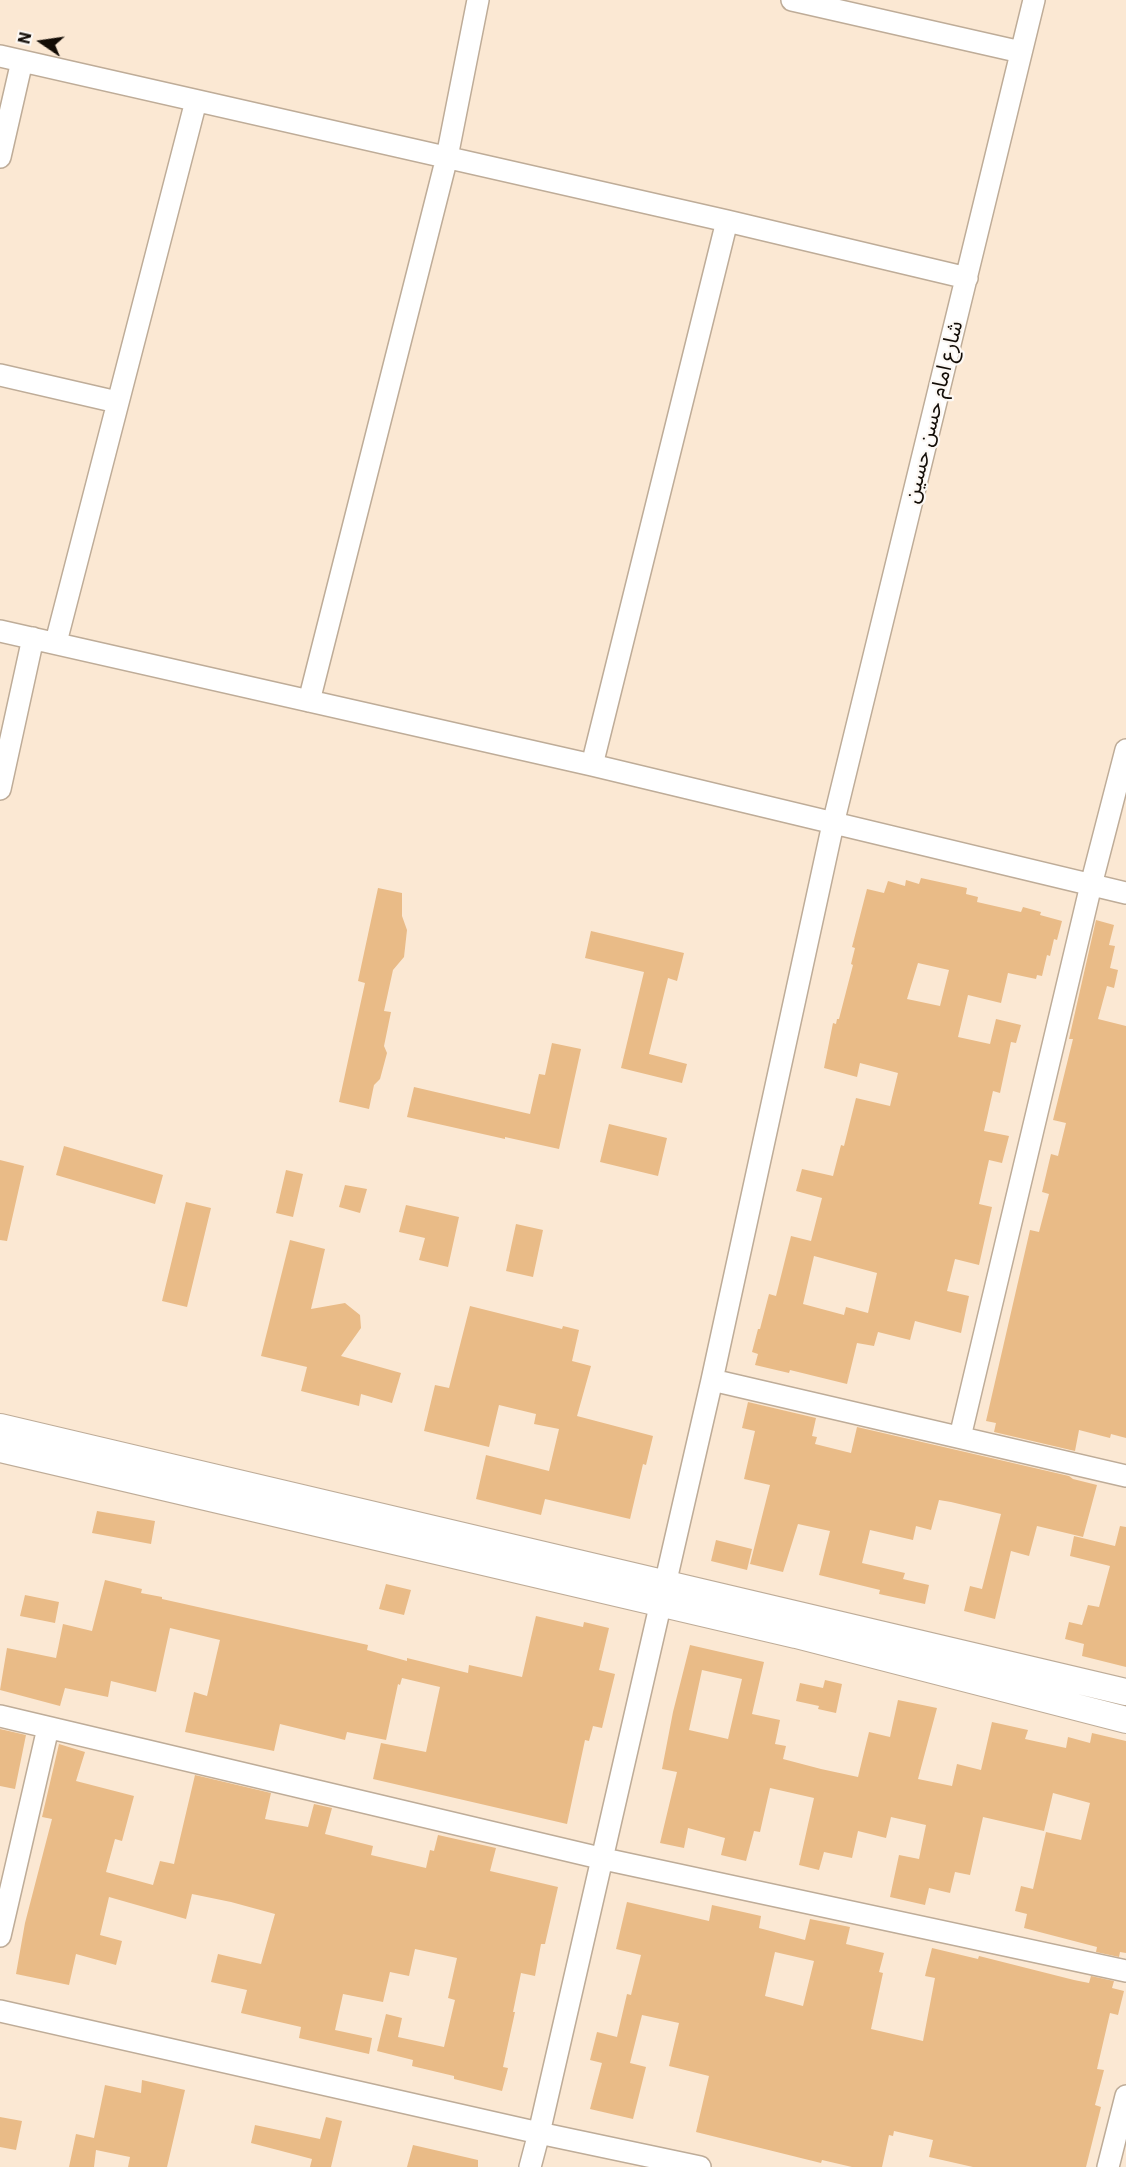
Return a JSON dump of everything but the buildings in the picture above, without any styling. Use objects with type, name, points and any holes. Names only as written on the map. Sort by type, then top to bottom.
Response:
[{"type":"street","points":[[309,701],[447,157],[478,0]]},
{"type":"street","points":[[792,0],[1021,52]]},
{"type":"street","name":"شارع امام حسن حسين","points":[[530,2167],[604,1860],[662,1594],[712,1380],[833,824],[1034,0]]},
{"type":"street","points":[[0,56],[727,221],[967,278]]},
{"type":"street","points":[[0,157],[22,61]]},
{"type":"street","points":[[56,642],[196,101]]},
{"type":"street","points":[[592,765],[727,221]]},
{"type":"street","points":[[0,375],[117,402]]},
{"type":"street","points":[[0,631],[592,765],[1126,893]]},
{"type":"street","points":[[0,789],[33,638]]},
{"type":"street","points":[[960,1437],[1091,885],[1126,750]]},
{"type":"street","points":[[712,1380],[1126,1476]]},
{"type":"street","points":[[0,1427],[662,1594],[796,1635],[1126,1720]]},
{"type":"street","points":[[0,1449],[662,1594],[1126,1692]]},
{"type":"street","points":[[0,1716],[604,1860],[1126,1971]]},
{"type":"street","points":[[0,1936],[48,1728]]},
{"type":"street","points":[[0,2011],[539,2133],[700,2167]]},
{"type":"street","points":[[1108,2167],[1126,2096]]}]
